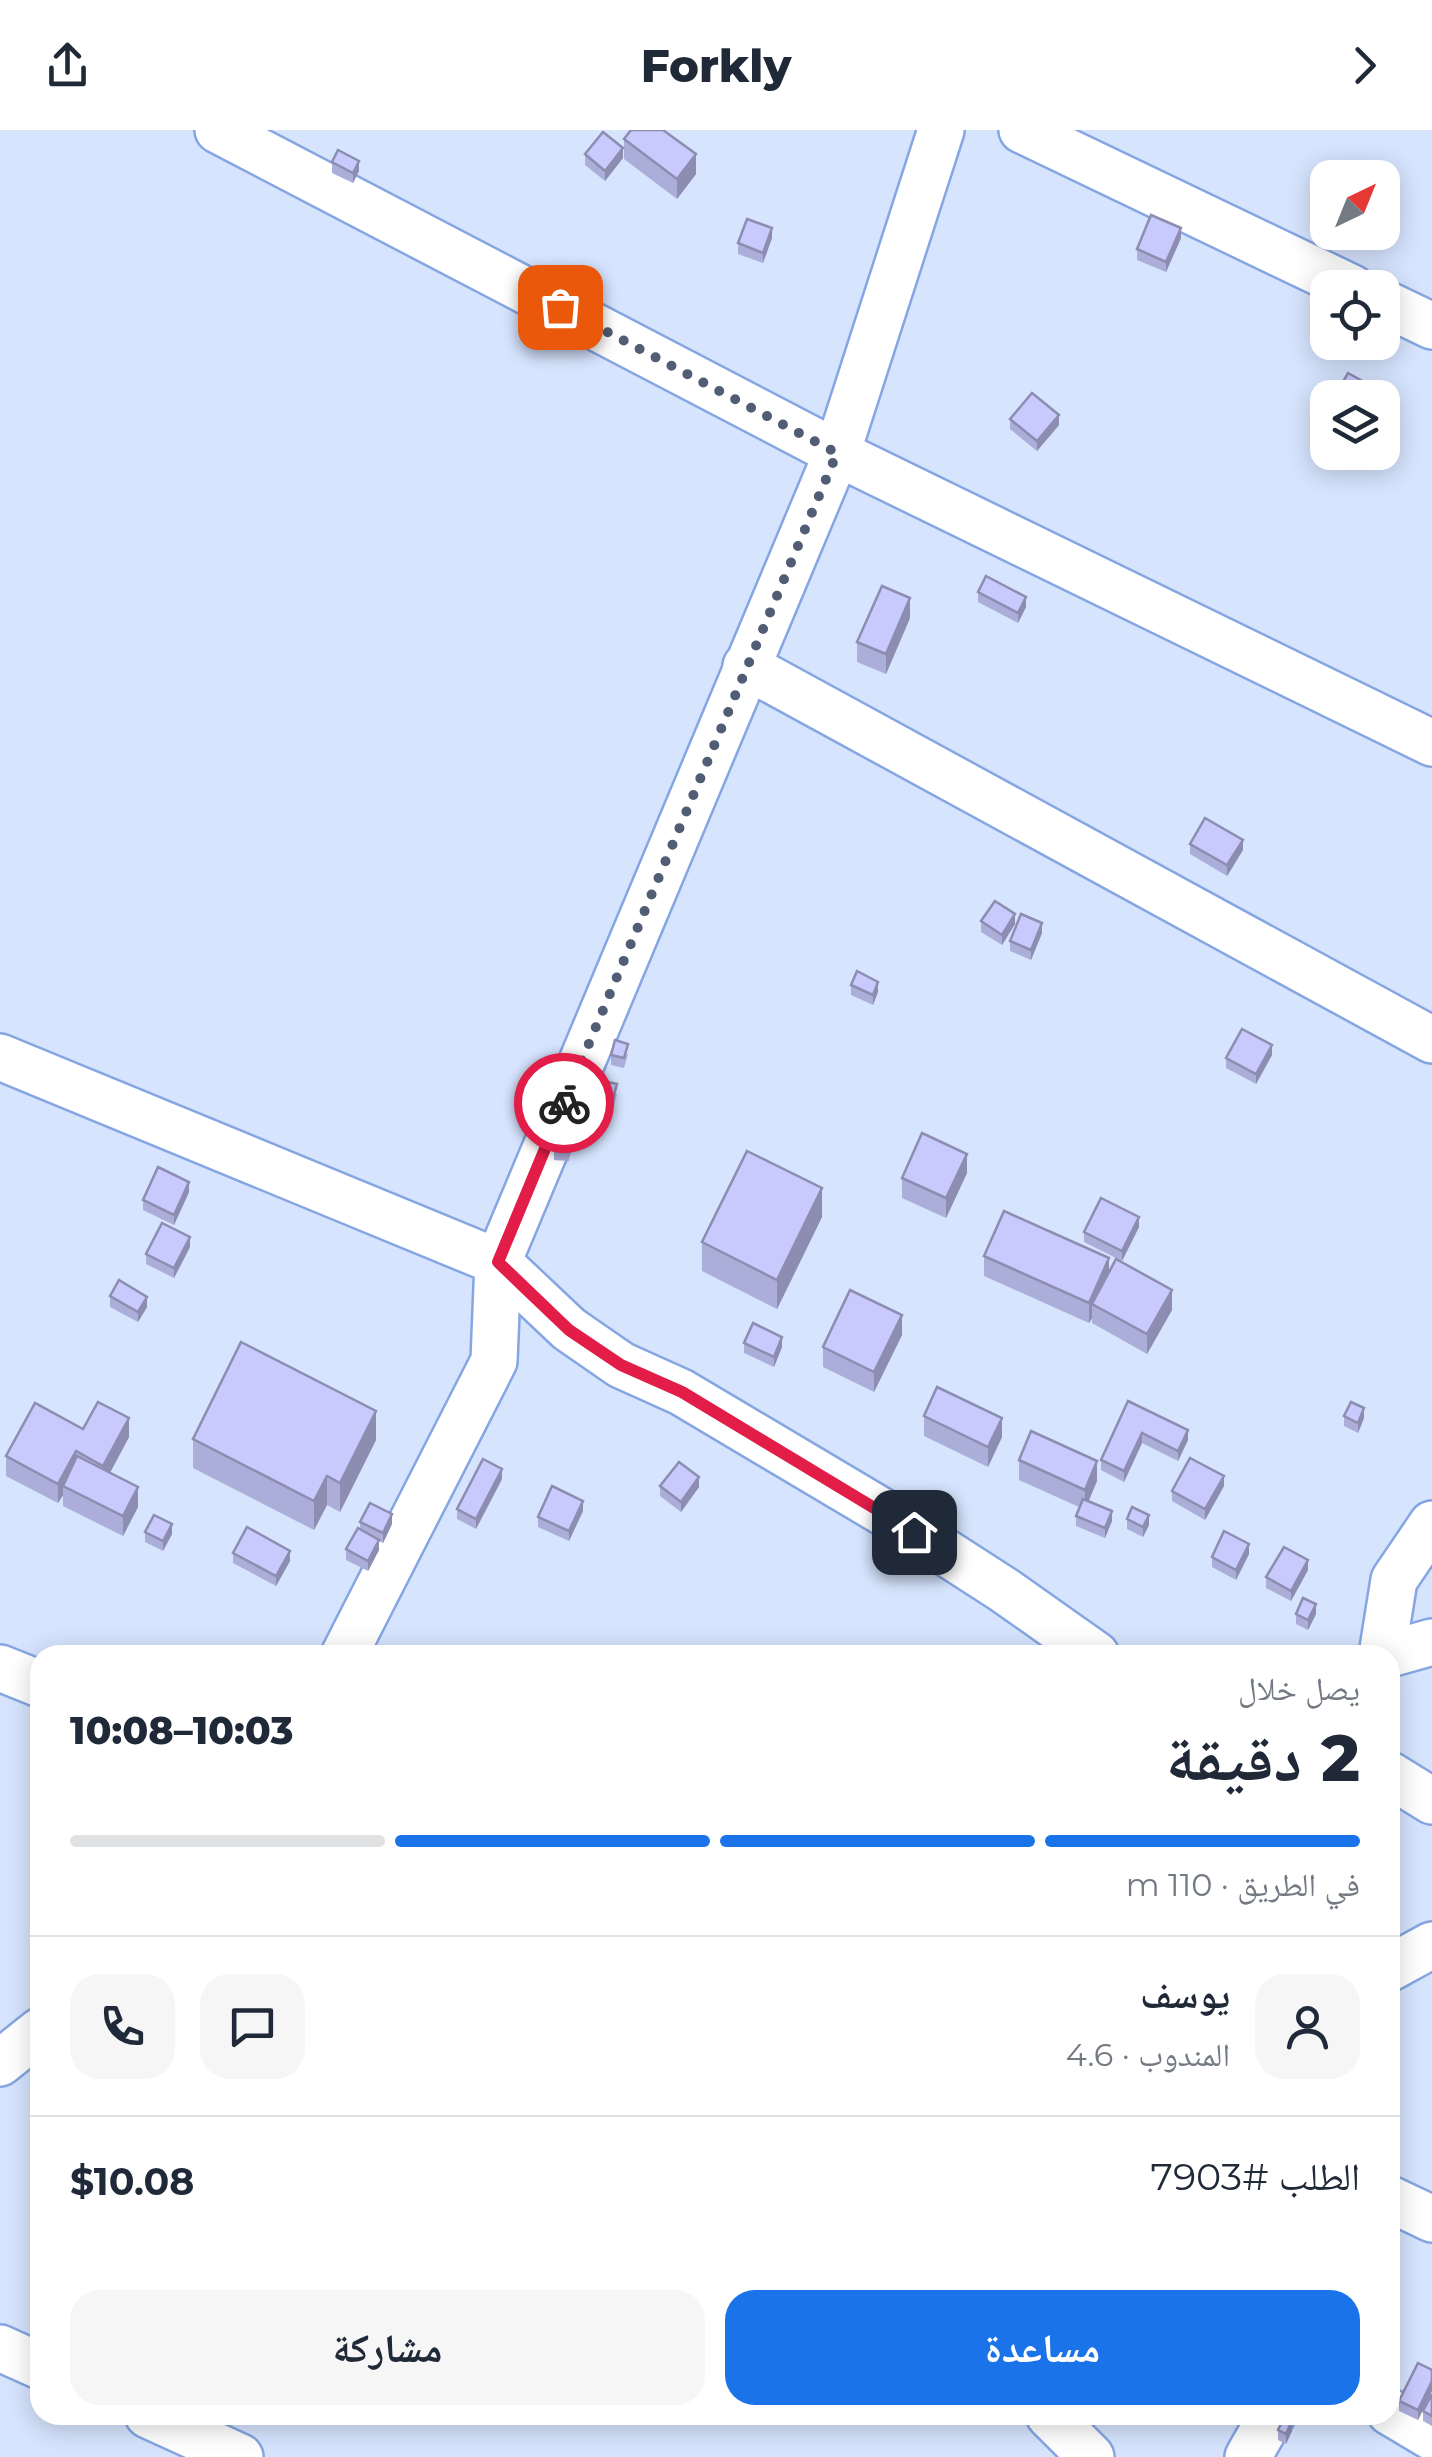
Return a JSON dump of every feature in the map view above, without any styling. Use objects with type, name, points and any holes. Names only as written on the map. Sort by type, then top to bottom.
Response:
[{"type":"street","points":[[218,130],[837,453],[1432,743]]},
{"type":"street","points":[[349,1645],[494,1361],[498,1262],[837,453],[941,130]]},
{"type":"street","points":[[1022,130],[1314,270]]},
{"type":"street","points":[[1400,311],[1432,326]]},
{"type":"street","points":[[746,666],[1432,1040]]},
{"type":"street","points":[[0,1057],[498,1262],[569,1330],[621,1365],[682,1392],[884,1512],[1082,1645]]},
{"type":"street","points":[[1385,1645],[1394,1580],[1432,1524]]},
{"type":"street","points":[[1400,1651],[1432,1642]]},
{"type":"street","points":[[0,1668],[30,1680]]},
{"type":"street","points":[[1400,1781],[1432,1801]]},
{"type":"street","points":[[1400,1963],[1432,1945]]},
{"type":"street","points":[[0,2063],[30,2039]]},
{"type":"street","points":[[1400,2204],[1432,2219]]},
{"type":"street","points":[[0,2348],[30,2362]]},
{"type":"street","points":[[1400,2418],[1432,2437]]},
{"type":"street","points":[[170,2425],[240,2457]]},
{"type":"street","points":[[1059,2425],[1091,2457]]},
{"type":"street","points":[[1248,2457],[1266,2425]]},
{"type":"building","points":[[631,130],[663,130],[696,154],[677,179],[624,139]]},
{"type":"building","points":[[603,132],[623,148],[605,171],[585,154]]},
{"type":"building","points":[[338,150],[359,161],[353,173],[332,162]]},
{"type":"building","points":[[1151,215],[1181,228],[1166,262],[1137,249]]},
{"type":"building","points":[[747,219],[772,228],[763,253],[738,243]]},
{"type":"building","points":[[1032,393],[1059,415],[1037,441],[1010,419]]},
{"type":"building","points":[[986,576],[1026,597],[1018,613],[978,592]]},
{"type":"building","points":[[882,586],[910,598],[886,654],[857,642]]},
{"type":"building","points":[[1205,818],[1243,840],[1227,865],[1190,844]]},
{"type":"building","points":[[995,901],[1015,914],[1002,935],[981,921]]},
{"type":"building","points":[[1021,914],[1042,923],[1031,950],[1010,941]]},
{"type":"building","points":[[857,971],[878,982],[873,995],[851,985]]},
{"type":"building","points":[[1242,1029],[1272,1045],[1256,1074],[1226,1058]]},
{"type":"building","points":[[615,1040],[628,1044],[624,1058],[611,1055]]},
{"type":"building","points":[[603,1081],[617,1084],[613,1098],[599,1095]]},
{"type":"building","points":[[922,1133],[967,1154],[946,1198],[902,1178]]},
{"type":"building","points":[[556,1135],[571,1137],[569,1151],[554,1150]]},
{"type":"building","points":[[747,1151],[822,1188],[777,1280],[702,1242]]},
{"type":"building","points":[[158,1167],[189,1182],[174,1215],[143,1200]]},
{"type":"building","points":[[1101,1198],[1139,1217],[1122,1251],[1084,1232]]},
{"type":"building","points":[[1004,1211],[1109,1258],[1089,1303],[984,1256]]},
{"type":"building","points":[[162,1223],[190,1237],[174,1268],[146,1254]]},
{"type":"building","points":[[1116,1259],[1172,1290],[1147,1334],[1092,1304]]},
{"type":"building","points":[[119,1280],[147,1297],[138,1312],[110,1296]]},
{"type":"building","points":[[850,1290],[902,1315],[874,1372],[823,1347]]},
{"type":"building","points":[[753,1323],[782,1337],[774,1357],[744,1343]]},
{"type":"building","points":[[241,1342],[376,1411],[340,1483],[327,1476],[314,1501],[193,1439]]},
{"type":"building","points":[[937,1387],[1002,1418],[988,1447],[924,1416]]},
{"type":"building","points":[[1128,1401],[1188,1430],[1178,1451],[1142,1433],[1124,1471],[1101,1460]]},
{"type":"building","points":[[98,1402],[129,1418],[103,1466],[76,1451],[58,1484],[6,1456],[35,1403],[83,1429]]},
{"type":"building","points":[[1351,1402],[1364,1408],[1358,1423],[1344,1416]]},
{"type":"building","points":[[1031,1431],[1097,1461],[1085,1490],[1019,1460]]},
{"type":"building","points":[[77,1456],[138,1487],[123,1516],[63,1486]]},
{"type":"building","points":[[1190,1458],[1224,1476],[1205,1509],[1172,1491]]},
{"type":"building","points":[[483,1459],[502,1469],[476,1519],[457,1509]]},
{"type":"building","points":[[679,1462],[699,1477],[681,1502],[660,1486]]},
{"type":"building","points":[[552,1486],[583,1501],[569,1531],[538,1517]]},
{"type":"building","points":[[1083,1499],[1112,1511],[1105,1528],[1076,1516]]},
{"type":"building","points":[[370,1503],[392,1514],[383,1533],[360,1522]]},
{"type":"building","points":[[1132,1507],[1149,1515],[1143,1527],[1127,1519]]},
{"type":"building","points":[[154,1515],[172,1524],[163,1541],[145,1532]]},
{"type":"building","points":[[247,1527],[290,1551],[276,1576],[233,1553]]},
{"type":"building","points":[[358,1528],[379,1540],[368,1561],[346,1549]]},
{"type":"building","points":[[1224,1531],[1249,1544],[1236,1570],[1212,1557]]},
{"type":"building","points":[[1284,1547],[1308,1560],[1291,1591],[1266,1577]]},
{"type":"building","points":[[1303,1598],[1316,1604],[1308,1620],[1296,1614]]},
{"type":"building","points":[[1418,2363],[1432,2370],[1432,2381],[1418,2410],[1400,2399]]},
{"type":"building","points":[[1432,2394],[1432,2416],[1423,2411]]},
{"type":"building","points":[[1280,2425],[1290,2425],[1286,2434],[1278,2430]]},
{"type":"way so far","points":[[560,307],[837,453],[564,1103]]},
{"type":"route","points":[[564,1103],[498,1262],[569,1330],[621,1365],[682,1392],[914,1532]]}]
